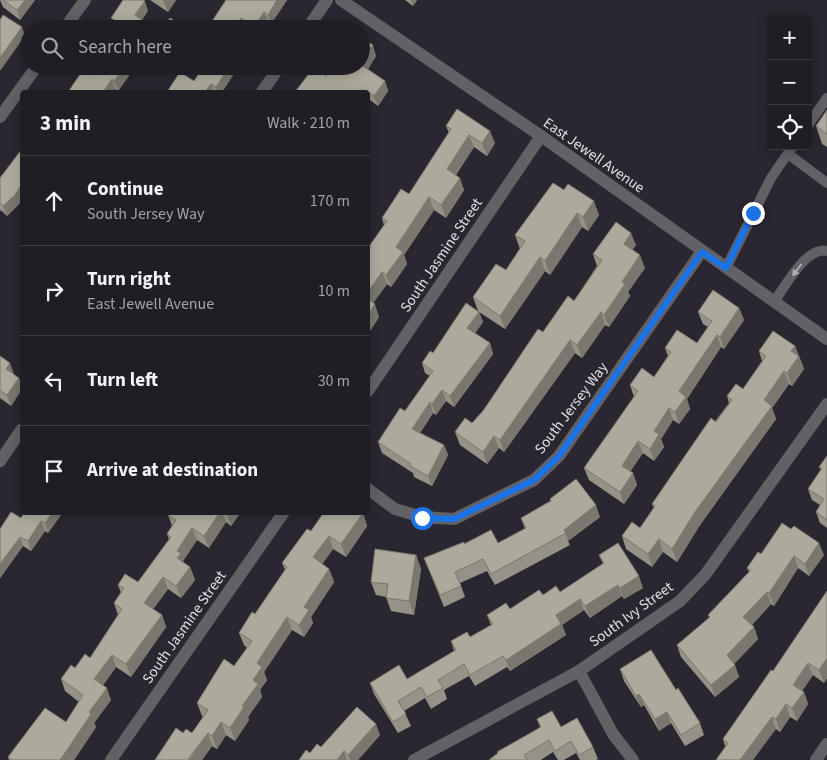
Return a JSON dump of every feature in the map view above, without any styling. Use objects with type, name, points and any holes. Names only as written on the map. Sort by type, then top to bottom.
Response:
[{"type":"street","points":[[71,20],[85,0]]},
{"type":"street","points":[[313,20],[327,0]]},
{"type":"street","name":"East Jewell Avenue","points":[[341,0],[541,136],[827,339]]},
{"type":"street","points":[[0,117],[30,75]]},
{"type":"street","points":[[263,90],[274,75]]},
{"type":"street","name":"South Jasmine Street","points":[[370,388],[541,136]]},
{"type":"street","name":"South Jersey Way","points":[[370,490],[395,509],[422,518],[454,519],[534,480],[559,456],[702,252]]},
{"type":"street","name":"South Ivy Street","points":[[414,760],[579,671],[680,601],[705,575],[827,404]]},
{"type":"street","points":[[0,461],[5,443],[20,431]]},
{"type":"street","name":"South Jasmine Street","points":[[111,760],[282,515]]},
{"type":"street","points":[[579,671],[613,734],[633,760]]},
{"type":"street","points":[[816,760],[827,744]]},
{"type":"lane","points":[[812,119],[827,98]]},
{"type":"lane","points":[[726,268],[771,178],[790,150],[827,183]]},
{"type":"lane","points":[[774,302],[800,265],[811,254],[827,251]]},
{"type":"building","points":[[3,0],[25,0],[17,10]]},
{"type":"building","points":[[123,0],[145,1],[135,15],[142,20],[114,20],[111,18]]},
{"type":"building","points":[[226,0],[277,0],[268,15],[264,12],[259,20],[244,20],[241,18],[240,20],[213,20]]},
{"type":"building","points":[[3,15],[20,26],[20,30],[0,58],[0,20]]},
{"type":"building","points":[[370,71],[385,81],[374,96],[370,93],[370,90],[297,90],[308,75],[370,75]]},
{"type":"building","points":[[80,75],[118,75],[114,81],[112,79],[104,90],[69,90]]},
{"type":"building","points":[[178,75],[185,75],[194,81],[198,75],[224,75],[216,87],[211,84],[206,90],[168,90]]},
{"type":"building","points":[[457,109],[490,131],[482,143],[469,135],[447,169],[460,178],[441,205],[429,197],[396,247],[403,252],[386,275],[382,272],[370,289],[370,245],[387,221],[382,218],[401,189],[409,194],[451,129],[446,126]]},
{"type":"building","points":[[827,110],[827,134],[816,126]]},
{"type":"building","points":[[20,152],[20,187],[15,195],[3,206],[0,203],[0,178]]},
{"type":"building","points":[[553,183],[564,190],[568,184],[594,201],[583,217],[577,213],[545,261],[540,257],[500,316],[473,297],[496,264],[506,270],[525,241],[515,235]]},
{"type":"building","points":[[616,222],[631,233],[624,244],[640,255],[622,282],[625,284],[604,315],[601,312],[577,345],[570,340],[500,440],[494,436],[483,452],[455,432],[465,418],[472,423],[483,411],[538,329],[543,332],[568,296],[574,301],[602,260],[593,254]]},
{"type":"building","points":[[713,290],[739,308],[720,337],[717,335],[679,391],[686,397],[675,412],[669,408],[654,431],[659,434],[650,449],[638,441],[622,466],[633,473],[620,492],[584,468],[638,391],[630,385],[642,368],[654,377],[671,352],[665,348],[677,330],[697,343],[712,321],[698,312]]},
{"type":"building","points":[[370,300],[375,304],[370,312]]},
{"type":"building","points":[[466,303],[479,312],[467,328],[490,343],[450,396],[442,390],[432,404],[430,402],[412,429],[444,445],[428,476],[410,466],[411,464],[378,442],[400,408],[405,411],[433,371],[422,363],[430,351],[433,353]]},
{"type":"building","points":[[773,331],[795,346],[791,351],[799,356],[787,373],[784,371],[764,400],[772,406],[695,512],[672,549],[659,539],[648,554],[622,536],[632,522],[640,528],[655,506],[652,504],[711,418],[716,422],[732,400],[727,396],[736,384],[743,389],[766,356],[759,351]]},
{"type":"building","points":[[0,356],[10,363],[6,369],[19,378],[7,395],[0,390]]},
{"type":"building","points":[[827,456],[827,520],[816,512],[824,499],[808,489],[822,468],[819,467]]},
{"type":"building","points":[[576,479],[596,505],[564,530],[566,533],[491,574],[483,559],[455,572],[461,586],[440,595],[424,558],[464,542],[464,544],[491,530],[498,543],[526,528],[521,518],[551,501],[550,499]]},
{"type":"building","points":[[11,512],[21,518],[23,515],[51,515],[45,523],[41,521],[28,541],[20,537],[0,564],[0,529]]},
{"type":"building","points":[[168,515],[218,515],[204,536],[192,528],[177,551],[181,553],[177,558],[190,567],[176,586],[163,577],[144,603],[162,615],[126,664],[112,655],[94,679],[107,688],[89,712],[91,714],[60,760],[12,760],[8,757],[45,708],[66,722],[83,695],[61,679],[71,665],[75,668],[85,654],[90,658],[122,609],[114,603],[124,588],[118,585],[125,574],[138,582],[171,537],[167,534],[176,520]]},
{"type":"building","points":[[322,515],[362,515],[341,544],[329,536],[313,557],[329,569],[304,607],[309,610],[299,625],[287,617],[257,663],[262,667],[253,680],[258,684],[242,706],[244,707],[230,728],[221,722],[212,736],[208,733],[189,760],[155,760],[176,728],[183,733],[186,729],[192,733],[208,710],[197,703],[224,659],[234,666],[252,641],[239,633],[252,612],[255,614],[287,567],[282,563],[307,529],[311,531]]},
{"type":"building","points":[[782,523],[791,529],[794,526],[819,543],[805,564],[794,556],[769,593],[767,592],[743,617],[754,627],[727,655],[735,665],[711,685],[677,645],[710,617],[708,615],[751,570],[747,568],[758,552],[761,554]]},
{"type":"building","points":[[618,543],[639,576],[620,588],[618,585],[585,606],[580,599],[556,615],[561,624],[506,660],[503,656],[470,675],[464,664],[438,680],[443,688],[427,697],[421,687],[398,701],[406,714],[393,722],[370,683],[399,665],[407,679],[456,650],[451,641],[467,632],[470,637],[493,624],[487,615],[506,603],[510,609],[539,590],[543,595],[556,586],[560,592],[604,563],[599,555]]},
{"type":"building","points":[[375,549],[416,555],[409,601],[386,598],[388,584],[371,582]]},
{"type":"building","points":[[827,591],[827,658],[819,670],[808,663],[793,685],[804,692],[792,708],[786,704],[776,719],[772,717],[740,760],[716,760],[728,743],[723,739],[771,670],[773,671]]},
{"type":"building","points":[[651,650],[676,690],[678,688],[700,723],[681,735],[667,712],[655,719],[639,694],[636,696],[620,669]]},
{"type":"building","points":[[357,707],[376,724],[348,755],[344,751],[337,760],[299,760],[306,750],[310,753],[317,744],[321,747]]},
{"type":"building","points":[[552,711],[561,727],[577,718],[593,747],[579,755],[571,741],[555,751],[549,740],[524,755],[527,760],[489,760],[497,752],[541,727],[537,719]]},
{"type":"route","points":[[422,518],[454,519],[534,480],[559,456],[702,252],[726,268],[753,213]]}]
